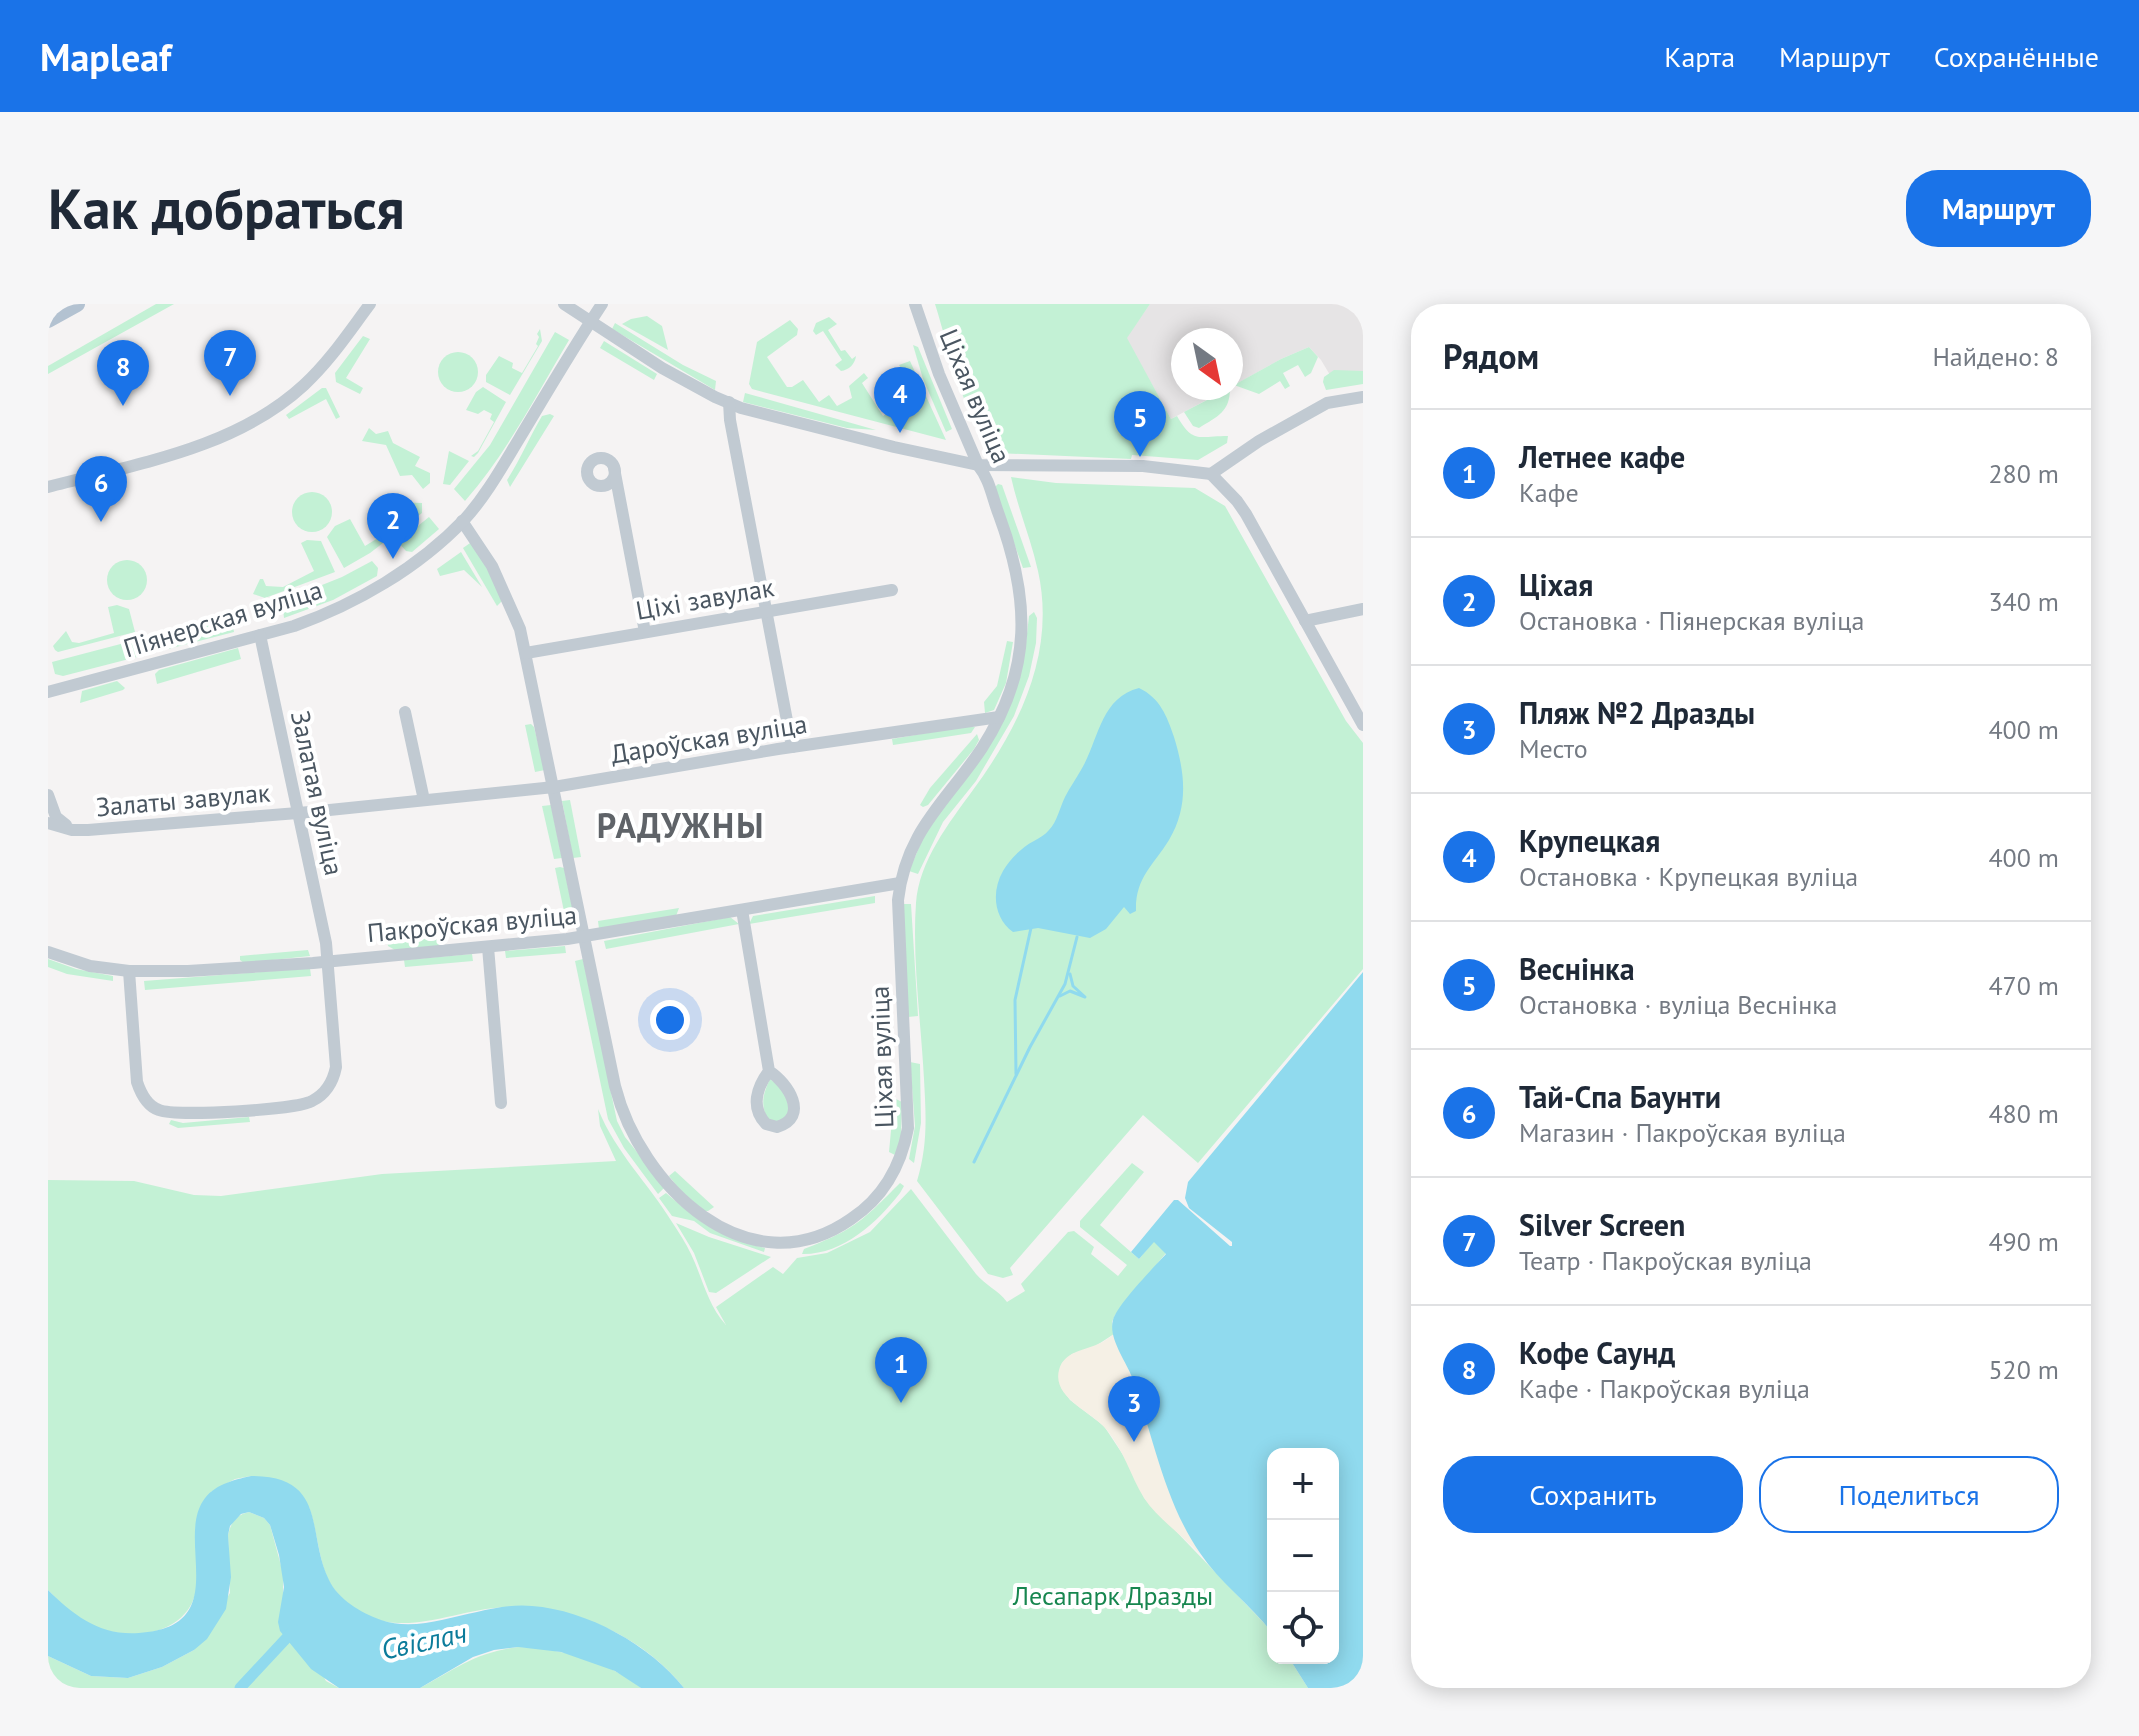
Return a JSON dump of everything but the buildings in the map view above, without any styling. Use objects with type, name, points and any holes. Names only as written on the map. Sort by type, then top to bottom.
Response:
[{"type":"main road","points":[[48,320],[77,304]]},
{"type":"street","points":[[48,487],[184,452],[262,415],[302,388],[318,372],[370,304]]},
{"type":"street","points":[[564,304],[662,368],[741,408],[978,465],[1143,466],[1211,474],[1246,514],[1363,725]]},
{"type":"street","name":"Піянерская вуліца","points":[[48,692],[322,616],[368,593],[413,564],[462,521],[492,483],[602,304]]},
{"type":"street","name":"Ціхая вуліца","points":[[462,521],[505,591],[526,653],[620,1107],[627,1124],[653,1164],[681,1197],[723,1229],[768,1244],[796,1242],[827,1233],[860,1213],[881,1192],[901,1161],[908,1128],[898,913],[900,883],[914,846],[932,812],[981,749],[999,717],[1016,668],[1023,613],[1012,553],[987,476],[978,465],[939,374],[915,304]]},
{"type":"street","points":[[1211,474],[1259,441],[1327,403],[1363,397]]},
{"type":"street","points":[[729,402],[792,747]]},
{"type":"street","points":[[614,468],[645,632]]},
{"type":"street","name":"Ціхі завулак","points":[[526,653],[892,590]]},
{"type":"street","points":[[1305,621],[1363,609]]},
{"type":"street","name":"Залатая вуліца","points":[[129,971],[137,1082],[142,1095],[155,1109],[175,1114],[291,1107],[312,1101],[334,1080],[336,1067],[328,960],[260,635]]},
{"type":"street","points":[[405,712],[424,800]]},
{"type":"street","name":"Дароўская вуліца","points":[[298,812],[554,787],[792,747],[999,717]]},
{"type":"street","name":"Залаты завулак","points":[[48,795],[56,817],[72,830]]},
{"type":"street","name":"Залаты завулак","points":[[48,823],[72,830],[298,812]]},
{"type":"street","name":"Пакроўская вуліца","points":[[48,952],[90,966],[129,971],[188,971],[328,960],[584,936],[900,883]]},
{"type":"street","points":[[742,910],[769,1071]]},
{"type":"street","points":[[488,947],[501,1103]]},
{"type":"shaded area","points":[[1150,304],[1363,304],[1363,382],[1336,385],[1309,347],[1243,380],[1243,328],[1171,328],[1171,400],[1207,400],[1171,419],[1126,338]]},
{"type":"green space","points":[[156,304],[174,304],[48,374],[48,366]]},
{"type":"green space","points":[[935,304],[1150,304],[1127,338],[1171,419],[1177,416],[1192,435],[1228,436],[1227,443],[1198,460],[1132,455],[1131,459],[997,453],[986,442],[967,407]]},
{"type":"green space","points":[[647,316],[662,326],[668,350],[622,324]]},
{"type":"green space","points":[[829,317],[837,324],[828,330],[841,351],[845,350],[852,359],[856,356],[849,368],[841,371],[835,365],[842,360],[823,331],[816,335],[813,331],[816,323]]},
{"type":"green space","points":[[790,320],[798,329],[797,335],[767,357],[787,387],[803,380],[819,402],[829,395],[837,406],[852,398],[849,386],[864,373],[868,378],[862,383],[883,416],[918,394],[899,365],[910,361],[946,440],[752,389],[749,384],[757,342]]},
{"type":"green space","points":[[615,323],[683,365],[716,381],[715,390],[612,329]]},
{"type":"green space","points":[[540,329],[542,341],[510,395],[486,382],[486,375],[499,356],[513,363],[512,368],[522,373],[538,346]]},
{"type":"green space","points":[[555,332],[569,340],[508,443],[465,501],[454,489],[490,445]]},
{"type":"green space","points":[[363,336],[370,339],[346,378],[363,388],[360,394],[336,382],[335,373]]},
{"type":"green space","points":[[604,341],[657,374],[654,380],[600,348]]},
{"type":"green space","points":[[913,345],[918,347],[952,429],[946,432],[923,379]]},
{"type":"green space","points":[[1309,347],[1318,357],[1311,373],[1305,377],[1298,365],[1283,373],[1290,386],[1285,389],[1280,381],[1259,394],[1243,388],[1243,380]]},
{"type":"green space","points":[[458,352],[472,358],[478,372],[472,386],[458,392],[444,386],[438,372],[444,358]]},
{"type":"green space","points":[[1334,370],[1363,371],[1363,384],[1326,390],[1324,377]]},
{"type":"green space","points":[[483,387],[506,402],[478,453],[474,457],[471,456],[478,451],[494,422],[490,419],[492,414],[484,410],[478,414],[466,410],[476,392]]},
{"type":"green space","points":[[326,388],[340,417],[336,419],[326,399],[289,419],[286,415]]},
{"type":"green space","points":[[745,393],[876,430],[847,428],[743,402]]},
{"type":"green space","points":[[1207,400],[1228,400],[1222,412],[1199,428],[1193,426],[1184,412]]},
{"type":"green space","points":[[542,416],[554,416],[510,487],[507,480],[537,424]]},
{"type":"green space","points":[[369,428],[376,434],[388,431],[393,443],[420,457],[415,466],[430,473],[430,483],[423,489],[412,475],[400,476],[386,445],[362,441]]},
{"type":"green space","points":[[449,451],[469,461],[450,485],[443,484]]},
{"type":"green space","points":[[1011,477],[1056,483],[1195,488],[1225,506],[1346,721],[1363,743],[1363,969],[1198,1163],[1143,1115],[1010,1268],[1013,1275],[1003,1278],[988,1274],[917,1181],[925,1143],[926,1118],[915,924],[918,887],[929,857],[1006,740],[1030,687],[1038,659],[1042,601],[1038,571]]},
{"type":"green space","points":[[1002,485],[1031,567],[1023,568],[994,488]]},
{"type":"green space","points":[[312,492],[326,498],[332,512],[326,526],[312,532],[298,526],[292,512],[298,498]]},
{"type":"green space","points":[[394,502],[422,503],[422,513],[370,553],[344,568],[327,537],[335,526],[350,519],[365,546],[399,525]]},
{"type":"green space","points":[[429,517],[439,529],[412,552],[406,551],[398,542]]},
{"type":"green space","points":[[321,541],[335,572],[265,598],[253,594],[260,579],[266,586],[283,587],[314,571],[301,543]]},
{"type":"green space","points":[[473,541],[503,600],[497,606],[463,548]]},
{"type":"green space","points":[[461,552],[482,587],[464,570],[440,576],[437,569]]},
{"type":"green space","points":[[127,560],[141,566],[147,580],[141,594],[127,600],[113,594],[107,580],[113,566]]},
{"type":"green space","points":[[372,561],[378,568],[377,576],[333,600],[284,618],[282,601],[342,577]]},
{"type":"green space","points":[[117,605],[129,609],[135,632],[58,652],[55,650],[53,646],[66,631],[72,642],[79,643],[114,633],[108,607]]},
{"type":"green space","points":[[1034,612],[1037,618],[1036,643],[1029,676],[1014,716],[976,781],[943,822],[918,874],[909,871],[926,831],[989,747],[1025,651],[1029,616]]},
{"type":"green space","points":[[231,615],[234,632],[63,676],[55,674],[52,662]]},
{"type":"green space","points":[[1007,641],[1013,642],[1006,683],[994,710],[985,713],[984,702],[997,686]]},
{"type":"green space","points":[[238,648],[241,659],[157,684],[155,674],[159,670]]},
{"type":"green space","points":[[117,681],[125,688],[123,690],[80,703],[82,691]]},
{"type":"green space","points":[[531,724],[545,770],[535,772],[525,725]]},
{"type":"green space","points":[[975,727],[971,733],[893,745],[892,739]]},
{"type":"green space","points":[[977,734],[979,740],[974,749],[928,805],[920,805],[930,788]]},
{"type":"green space","points":[[570,800],[581,857],[573,858],[562,801]]},
{"type":"green space","points":[[551,805],[562,858],[554,859],[542,806]]},
{"type":"green space","points":[[555,868],[564,868],[575,920],[566,921]]},
{"type":"green space","points":[[875,896],[875,903],[749,924],[753,916]]},
{"type":"green space","points":[[902,904],[911,904],[918,1016],[908,1017]]},
{"type":"green space","points":[[679,908],[676,916],[599,929],[598,921]]},
{"type":"green space","points":[[730,917],[739,924],[606,949],[604,941]]},
{"type":"green space","points":[[442,937],[442,944],[438,946],[395,950],[388,946],[387,941]]},
{"type":"green space","points":[[565,946],[566,953],[506,958],[505,951]]},
{"type":"green space","points":[[308,950],[310,956],[244,963],[240,960],[240,956]]},
{"type":"green space","points":[[472,954],[473,961],[405,967],[404,960]]},
{"type":"green space","points":[[48,959],[76,969],[113,976],[113,981],[67,974],[48,967]]},
{"type":"green space","points":[[583,959],[617,1121],[625,1137],[665,1187],[658,1194],[624,1148],[608,1119],[575,961]]},
{"type":"green space","points":[[310,968],[311,976],[145,990],[144,981]]},
{"type":"green space","points":[[910,1062],[920,1064],[921,1123],[914,1163],[909,1159],[915,1126]]},
{"type":"green space","points":[[770,1079],[784,1090],[790,1112],[781,1123],[768,1120],[764,1109],[764,1094]]},
{"type":"green space","points":[[894,1098],[902,1102],[897,1156],[889,1152]]},
{"type":"green space","name":"Лесапарк Дразды","points":[[598,1109],[623,1154],[685,1242],[710,1300],[726,1325],[716,1307],[773,1267],[783,1274],[797,1258],[827,1253],[870,1232],[911,1189],[976,1274],[1007,1302],[1025,1291],[1021,1284],[1068,1232],[1074,1231],[1094,1247],[1091,1254],[1118,1276],[1127,1265],[1080,1227],[1080,1221],[1132,1163],[1144,1172],[1100,1225],[1139,1259],[1154,1241],[1166,1253],[1115,1315],[1112,1322],[1114,1334],[1094,1347],[1072,1354],[1062,1363],[1059,1375],[1062,1389],[1070,1400],[1104,1426],[1129,1464],[1145,1499],[1267,1627],[1267,1664],[1293,1664],[1308,1688],[684,1688],[667,1669],[627,1639],[604,1627],[556,1611],[506,1607],[394,1623],[353,1608],[329,1581],[309,1507],[251,1476],[235,1479],[211,1492],[196,1592],[183,1616],[171,1625],[141,1634],[93,1627],[67,1610],[48,1590],[48,1180],[134,1181],[194,1195],[221,1196],[382,1174],[616,1161],[600,1126]]},
{"type":"green space","points":[[249,1117],[250,1122],[178,1128],[169,1124],[171,1120],[183,1123]]},
{"type":"green space","points":[[675,1171],[714,1207],[704,1211],[680,1190],[669,1176]]},
{"type":"green space","points":[[900,1183],[904,1186],[891,1204],[857,1235],[831,1249],[802,1254],[804,1249],[836,1236],[857,1223]]},
{"type":"green space","points":[[666,1193],[711,1228],[765,1248],[764,1252],[710,1233],[694,1221],[672,1216],[659,1198]]},
{"type":"green space","points":[[676,1223],[771,1257],[716,1293],[709,1292],[694,1253]]},
{"type":"green space","points":[[249,1512],[264,1518],[270,1525],[283,1573],[283,1600],[326,1681],[339,1688],[48,1688],[48,1656],[91,1676],[128,1678],[162,1667],[194,1650],[230,1593],[228,1535],[235,1520]]},
{"type":"green space","points":[[518,1647],[550,1650],[598,1663],[641,1688],[420,1688],[478,1657]]},
{"type":"sand","points":[[1114,1334],[1174,1501],[1200,1554],[1150,1506],[1118,1445],[1106,1429],[1061,1388],[1059,1370],[1065,1359]]},
{"type":"water","points":[[1139,688],[1157,702],[1169,722],[1181,764],[1183,789],[1180,815],[1169,840],[1142,881],[1136,911],[1130,914],[1124,907],[1106,929],[1090,938],[1038,928],[1013,932],[1002,920],[996,904],[997,887],[1003,871],[1020,850],[1052,827],[1108,710],[1126,693]]},
{"type":"water","points":[[1363,972],[1363,1688],[1308,1688],[1293,1664],[1339,1664],[1339,1448],[1267,1448],[1267,1627],[1208,1564],[1188,1533],[1168,1490],[1132,1377],[1115,1342],[1112,1327],[1116,1313],[1166,1254],[1154,1242],[1139,1259],[1131,1252],[1174,1200],[1178,1200],[1232,1246],[1232,1242],[1189,1208],[1185,1198],[1188,1182]]},
{"type":"water","name":"Свіслач","points":[[251,1476],[276,1479],[293,1486],[304,1497],[311,1511],[329,1580],[344,1599],[366,1613],[381,1620],[405,1624],[511,1606],[553,1609],[574,1614],[616,1632],[654,1658],[684,1688],[641,1688],[615,1671],[561,1652],[518,1647],[473,1657],[420,1688],[339,1688],[311,1669],[280,1631],[278,1622],[284,1587],[279,1555],[270,1525],[264,1518],[249,1512],[241,1514],[230,1526],[231,1577],[226,1609],[207,1639],[194,1650],[162,1667],[128,1678],[91,1676],[48,1656],[48,1590],[78,1616],[112,1631],[139,1633],[168,1627],[185,1616],[193,1599],[196,1580],[196,1518],[203,1501],[218,1487]]},
{"type":"waterway","points":[[1016,1074],[1015,1000],[1031,928]]},
{"type":"waterway","points":[[974,1162],[1030,1047],[1065,984],[1077,937]]},
{"type":"waterway","points":[[1060,996],[1070,991],[1085,997],[1073,986],[1070,974]]},
{"type":"waterway","points":[[240,1688],[294,1630]]},
{"type":"place","name":"Silver Screen","points":[[230,396]]},
{"type":"place","name":"Кофе Саунд","points":[[123,406]]},
{"type":"place","name":"Крупецкая","points":[[900,433]]},
{"type":"place","name":"Веснінка","points":[[1140,457]]},
{"type":"place","name":"Тай-Спа Баунти","points":[[101,522]]},
{"type":"place","name":"Ціхая","points":[[393,559]]},
{"type":"place","name":"Летнее кафе","points":[[901,1403]]},
{"type":"place","name":"Пляж №2 Дразды","points":[[1134,1442]]},
{"type":"district","name":"РАДУЖНЫ","points":[[681,826]]}]
